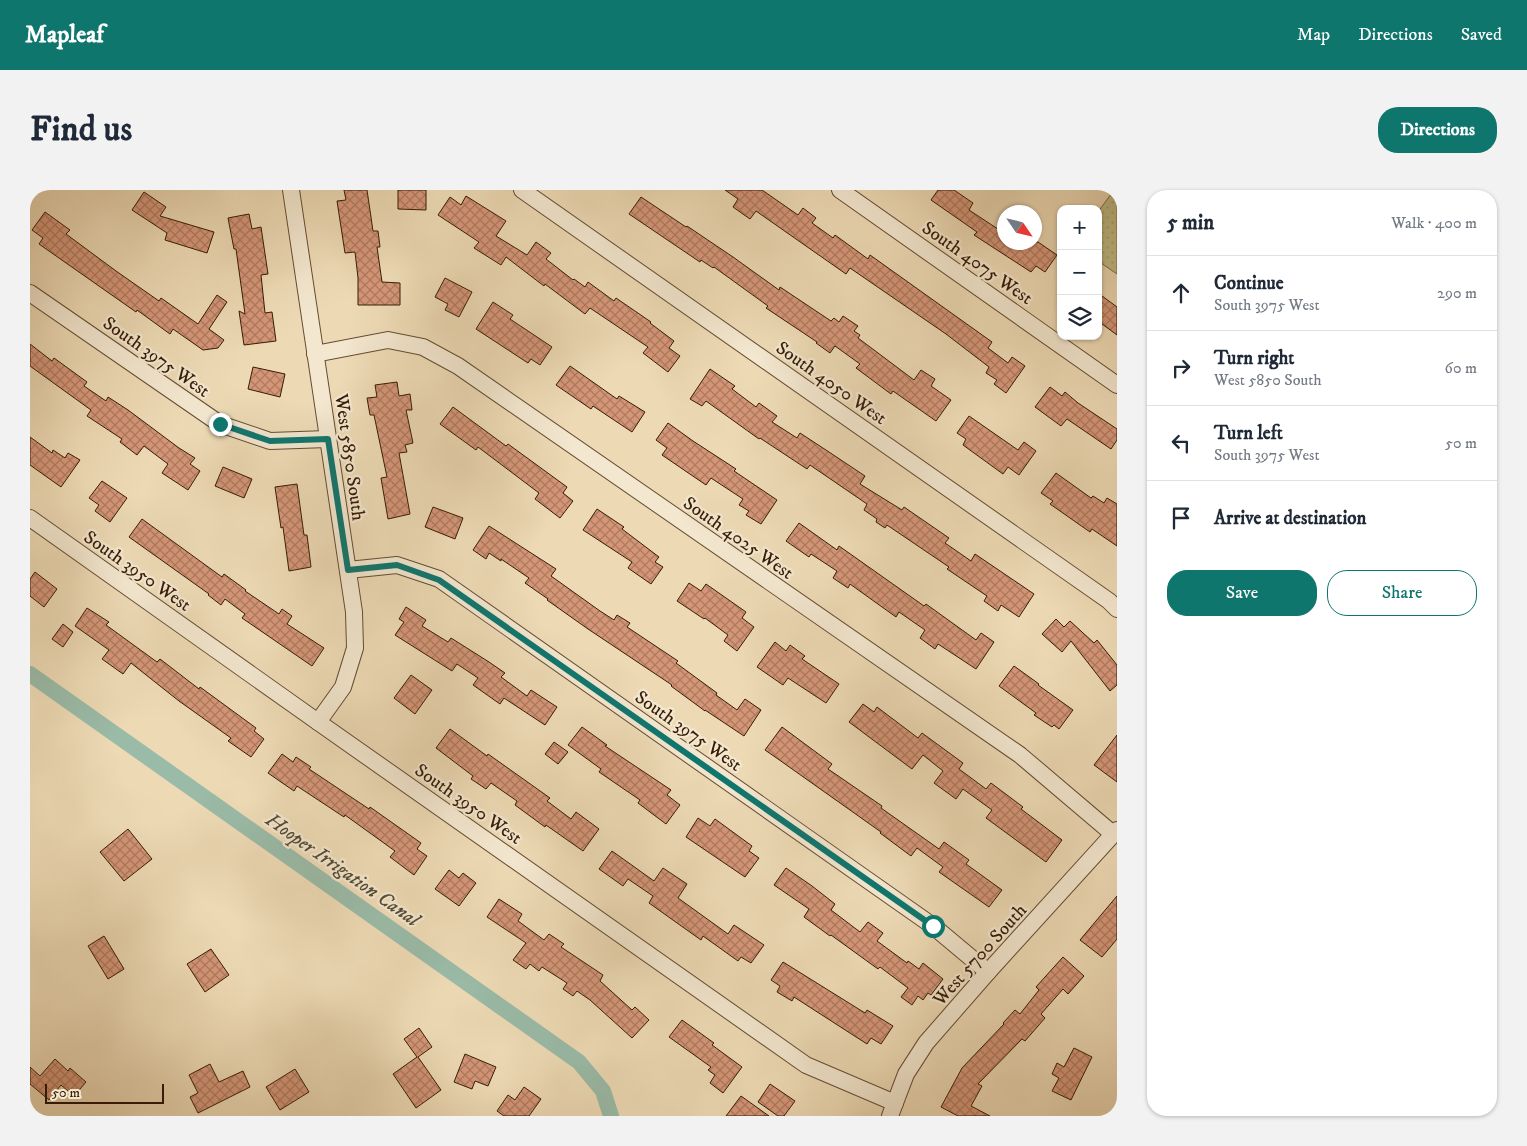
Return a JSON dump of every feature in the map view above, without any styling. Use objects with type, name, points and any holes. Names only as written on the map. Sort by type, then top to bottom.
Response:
[{"type":"street","name":"West 5850 South","points":[[291,190],[354,612],[355,648],[343,687],[318,722]]},
{"type":"street","name":"South 4050 West","points":[[522,190],[1109,601],[1117,609]]},
{"type":"street","name":"South 4075 West","points":[[840,190],[1117,385]]},
{"type":"street","name":"South 3975 West","points":[[30,293],[220,424],[270,441],[328,439]]},
{"type":"street","name":"South 4025 West","points":[[315,354],[388,340],[423,347],[458,366],[1020,755],[1115,832]]},
{"type":"street","name":"South 3950 West","points":[[30,518],[806,1065],[893,1109]]},
{"type":"street","name":"South 3975 West","points":[[348,570],[397,565],[439,580],[933,926],[988,972]]},
{"type":"street","name":"West 5700 South","points":[[893,1109],[906,1074],[926,1043],[1115,832]]},
{"type":"shaded area","points":[[1114,190],[1117,190],[1117,274],[1102,264],[1102,206]]},
{"type":"building","points":[[344,190],[367,190],[373,231],[378,231],[380,247],[377,247],[382,282],[400,283],[400,305],[358,305],[358,278],[355,252],[345,253],[337,201],[346,200]]},
{"type":"building","points":[[398,190],[426,190],[426,210],[398,209]]},
{"type":"building","points":[[725,190],[762,190],[798,215],[803,208],[816,218],[812,223],[833,238],[835,235],[868,259],[870,255],[992,342],[988,348],[1008,363],[1012,357],[1025,366],[1006,393],[994,384],[997,380],[986,373],[989,367],[946,334],[850,268],[846,274],[756,211],[750,219],[733,207],[738,199]]},
{"type":"building","points":[[938,190],[954,190],[973,203],[969,210],[997,228],[997,250],[974,235],[977,232],[931,200]]},
{"type":"building","points":[[144,192],[166,207],[160,216],[214,232],[207,253],[165,240],[167,233],[132,210]]},
{"type":"building","points":[[466,196],[506,221],[496,236],[527,255],[536,242],[551,253],[546,259],[573,280],[585,287],[588,282],[614,301],[616,298],[651,322],[674,341],[669,348],[680,356],[668,372],[643,353],[648,347],[590,308],[585,314],[506,257],[501,265],[474,248],[479,242],[438,215],[450,197],[461,205]]},
{"type":"building","points":[[641,197],[733,257],[779,290],[780,287],[831,321],[834,318],[839,322],[843,316],[858,326],[854,331],[860,335],[858,338],[914,380],[921,370],[935,379],[931,386],[951,400],[936,421],[893,391],[891,394],[856,368],[860,364],[835,346],[830,353],[817,342],[766,308],[768,306],[714,267],[701,260],[700,262],[629,214]]},
{"type":"building","points":[[45,212],[70,230],[66,234],[116,271],[159,301],[161,298],[198,324],[217,295],[227,302],[209,329],[224,340],[218,348],[203,350],[173,329],[170,334],[39,244],[43,238],[32,230]]},
{"type":"building","points":[[249,214],[252,229],[261,227],[268,274],[261,275],[265,313],[272,312],[276,341],[244,345],[239,311],[245,314],[236,249],[234,249],[228,218]]},
{"type":"building","points":[[1042,245],[1057,255],[1045,272],[1036,266],[1031,272],[997,250],[1042,250]]},
{"type":"building","points":[[445,278],[472,292],[459,317],[445,310],[448,304],[435,297]]},
{"type":"building","points":[[1102,296],[1117,307],[1117,335],[1102,324]]},
{"type":"building","points":[[493,302],[513,315],[510,319],[552,347],[540,365],[531,359],[528,363],[476,329]]},
{"type":"building","points":[[30,344],[52,361],[54,358],[87,382],[84,386],[106,401],[108,397],[195,458],[190,464],[200,471],[188,490],[162,473],[168,464],[144,446],[137,455],[120,442],[122,439],[87,416],[91,410],[30,366]]},
{"type":"building","points":[[570,366],[617,399],[619,396],[645,412],[632,432],[593,406],[591,409],[556,385]]},
{"type":"building","points":[[253,367],[285,374],[280,397],[248,389]]},
{"type":"building","points":[[710,369],[735,386],[732,389],[756,407],[759,403],[777,416],[772,422],[797,438],[800,433],[865,476],[860,484],[902,510],[904,507],[949,538],[945,543],[971,561],[975,554],[1034,594],[1019,617],[1001,605],[998,611],[984,601],[987,596],[947,569],[949,567],[887,525],[885,528],[876,522],[877,519],[864,510],[867,504],[810,465],[807,469],[759,439],[706,401],[702,406],[690,399]]},
{"type":"building","points":[[397,382],[399,396],[410,394],[412,410],[406,410],[413,443],[405,445],[407,452],[399,453],[410,514],[388,519],[381,478],[387,477],[374,415],[370,415],[367,398],[377,397],[375,385]]},
{"type":"building","points":[[1050,387],[1062,396],[1065,392],[1117,429],[1117,440],[1111,449],[1067,419],[1061,426],[1035,407]]},
{"type":"building","points":[[453,407],[567,487],[563,493],[573,501],[560,518],[535,499],[539,493],[478,447],[476,450],[440,424]]},
{"type":"building","points":[[969,416],[1018,450],[1024,442],[1036,451],[1019,475],[1008,467],[1003,474],[963,445],[966,439],[957,433]]},
{"type":"building","points":[[668,423],[736,469],[734,471],[777,500],[761,524],[746,515],[749,511],[739,505],[743,499],[711,478],[706,485],[662,455],[667,448],[656,440]]},
{"type":"building","points":[[30,437],[52,453],[53,450],[65,458],[68,453],[80,460],[61,487],[30,465]]},
{"type":"building","points":[[223,467],[252,479],[244,498],[215,486]]},
{"type":"building","points":[[1056,473],[1091,498],[1093,496],[1104,503],[1107,498],[1117,504],[1117,546],[1092,529],[1090,532],[1050,504],[1053,501],[1041,493]]},
{"type":"building","points":[[102,481],[127,498],[110,522],[95,511],[99,505],[89,498]]},
{"type":"building","points":[[297,484],[304,535],[307,535],[311,567],[289,571],[275,487]]},
{"type":"building","points":[[433,507],[463,518],[455,539],[425,527]]},
{"type":"building","points":[[597,509],[624,527],[622,529],[659,557],[655,562],[663,567],[651,584],[628,568],[632,562],[583,530]]},
{"type":"building","points":[[142,519],[222,577],[224,574],[279,614],[282,609],[292,616],[287,624],[324,648],[312,666],[242,618],[245,614],[225,599],[221,605],[209,594],[129,537]]},
{"type":"building","points":[[799,523],[837,550],[839,546],[976,640],[981,633],[994,642],[976,669],[938,644],[935,649],[920,638],[925,630],[899,612],[896,617],[850,584],[848,588],[833,578],[837,571],[811,554],[809,557],[786,541]]},
{"type":"building","points":[[489,526],[556,569],[551,576],[600,611],[614,620],[617,615],[630,623],[627,627],[678,661],[676,663],[737,710],[745,699],[761,710],[744,736],[705,711],[672,685],[547,600],[525,583],[529,578],[489,553],[486,559],[473,550]]},
{"type":"building","points":[[35,572],[57,589],[44,607],[30,596],[30,579]]},
{"type":"building","points":[[689,583],[701,591],[706,584],[746,612],[742,618],[754,627],[737,651],[724,641],[728,635],[677,601]]},
{"type":"building","points":[[406,607],[426,620],[422,626],[448,642],[451,638],[489,662],[505,673],[501,677],[527,696],[531,690],[557,707],[545,725],[504,698],[500,704],[473,685],[478,678],[457,664],[452,671],[395,635],[404,622],[399,619]]},
{"type":"building","points":[[87,608],[109,622],[106,625],[157,662],[160,659],[199,689],[200,687],[256,728],[254,731],[264,739],[251,757],[228,741],[231,738],[179,701],[131,663],[123,674],[102,659],[109,650],[75,626]]},
{"type":"building","points":[[1056,619],[1064,627],[1070,621],[1094,643],[1097,640],[1117,665],[1117,685],[1110,691],[1071,641],[1062,652],[1042,634]]},
{"type":"building","points":[[63,624],[73,632],[63,647],[52,639]]},
{"type":"building","points":[[775,642],[786,651],[790,645],[805,656],[802,659],[839,684],[826,703],[788,678],[783,685],[757,667]]},
{"type":"building","points":[[1014,666],[1073,710],[1059,729],[1054,725],[1052,727],[1034,715],[1036,713],[999,686]]},
{"type":"building","points":[[411,675],[432,690],[415,714],[394,698]]},
{"type":"building","points":[[863,704],[874,712],[877,707],[918,738],[922,733],[963,763],[959,769],[986,789],[991,783],[1062,840],[1046,862],[986,818],[992,810],[963,789],[956,799],[934,783],[943,771],[923,755],[912,769],[849,722]]},
{"type":"building","points":[[582,727],[607,745],[605,746],[671,790],[667,795],[680,805],[666,824],[638,803],[640,800],[599,772],[601,769],[568,745]]},
{"type":"building","points":[[782,727],[832,764],[828,769],[882,806],[881,808],[939,849],[944,842],[969,860],[966,864],[1002,890],[989,907],[939,872],[943,867],[917,848],[911,856],[881,832],[765,750]]},
{"type":"building","points":[[450,729],[550,798],[547,801],[571,819],[576,812],[599,829],[583,851],[515,805],[517,801],[491,783],[486,789],[471,779],[473,776],[436,748]]},
{"type":"building","points":[[1117,735],[1117,782],[1094,765]]},
{"type":"building","points":[[554,742],[568,752],[558,764],[545,754]]},
{"type":"building","points":[[282,754],[293,762],[296,757],[311,767],[309,769],[369,809],[370,807],[421,843],[417,849],[427,856],[414,875],[390,857],[395,851],[345,815],[344,817],[297,786],[294,791],[268,773]]},
{"type":"building","points":[[698,818],[710,826],[715,819],[752,846],[749,851],[759,858],[745,877],[686,837]]},
{"type":"building","points":[[128,829],[152,859],[124,881],[100,852]]},
{"type":"building","points":[[612,851],[654,881],[663,868],[687,884],[678,898],[728,934],[734,925],[764,945],[751,963],[741,957],[738,961],[703,936],[701,940],[649,903],[653,896],[628,879],[623,886],[599,869]]},
{"type":"building","points":[[786,868],[835,904],[831,910],[860,932],[868,922],[883,933],[877,941],[907,963],[908,961],[919,969],[923,963],[943,979],[931,995],[928,993],[923,1000],[918,996],[912,1005],[901,997],[908,988],[880,967],[878,969],[804,917],[809,909],[774,885]]},
{"type":"building","points":[[449,870],[459,878],[463,873],[476,883],[459,906],[435,889]]},
{"type":"building","points":[[1117,896],[1117,939],[1102,957],[1080,940]]},
{"type":"building","points":[[499,899],[522,914],[518,921],[544,940],[549,934],[564,944],[561,947],[603,975],[600,981],[632,1010],[635,1007],[649,1020],[632,1038],[590,1000],[577,991],[573,996],[563,989],[567,983],[542,967],[539,971],[530,964],[526,969],[513,960],[526,943],[487,917]]},
{"type":"building","points":[[104,936],[124,969],[108,979],[88,946]]},
{"type":"building","points":[[211,949],[229,975],[205,992],[187,964]]},
{"type":"building","points":[[1063,957],[1084,976],[1068,994],[1063,989],[1041,1014],[1045,1018],[1025,1041],[1022,1039],[978,1084],[982,1086],[971,1106],[990,1116],[958,1116],[941,1107],[962,1068],[1015,1010],[1020,1014],[1039,990],[1036,987]]},
{"type":"building","points":[[783,962],[865,1013],[867,1010],[893,1026],[881,1044],[871,1038],[867,1044],[794,997],[792,1001],[777,992],[780,986],[771,980]]},
{"type":"building","points":[[682,1020],[714,1043],[712,1045],[742,1067],[723,1093],[710,1083],[715,1075],[708,1070],[711,1067],[669,1037]]},
{"type":"building","points":[[419,1028],[432,1047],[418,1057],[441,1090],[416,1108],[393,1074],[417,1057],[404,1039]]},
{"type":"building","points":[[1074,1048],[1092,1057],[1071,1100],[1052,1091],[1059,1078],[1052,1074],[1057,1063],[1064,1067]]},
{"type":"building","points":[[465,1054],[496,1067],[488,1086],[475,1081],[472,1089],[454,1082]]},
{"type":"building","points":[[55,1059],[68,1071],[70,1068],[86,1082],[74,1096],[61,1085],[49,1100],[30,1084],[30,1067],[40,1076]]},
{"type":"building","points":[[210,1064],[219,1082],[243,1071],[250,1087],[198,1113],[190,1097],[198,1093],[189,1075]]},
{"type":"building","points":[[295,1069],[309,1092],[280,1110],[266,1087]]},
{"type":"building","points":[[770,1084],[795,1101],[784,1116],[778,1116],[758,1102]]},
{"type":"building","points":[[524,1087],[541,1099],[529,1116],[504,1116],[497,1111],[508,1095],[515,1100]]},
{"type":"building","points":[[741,1096],[769,1116],[726,1116]]},
{"type":"waterway","name":"Hooper Irrigation Canal","points":[[30,674],[579,1062],[603,1091],[611,1116]]},
{"type":"route","points":[[220,424],[270,441],[328,439],[348,570],[397,565],[439,580],[933,926]]}]
